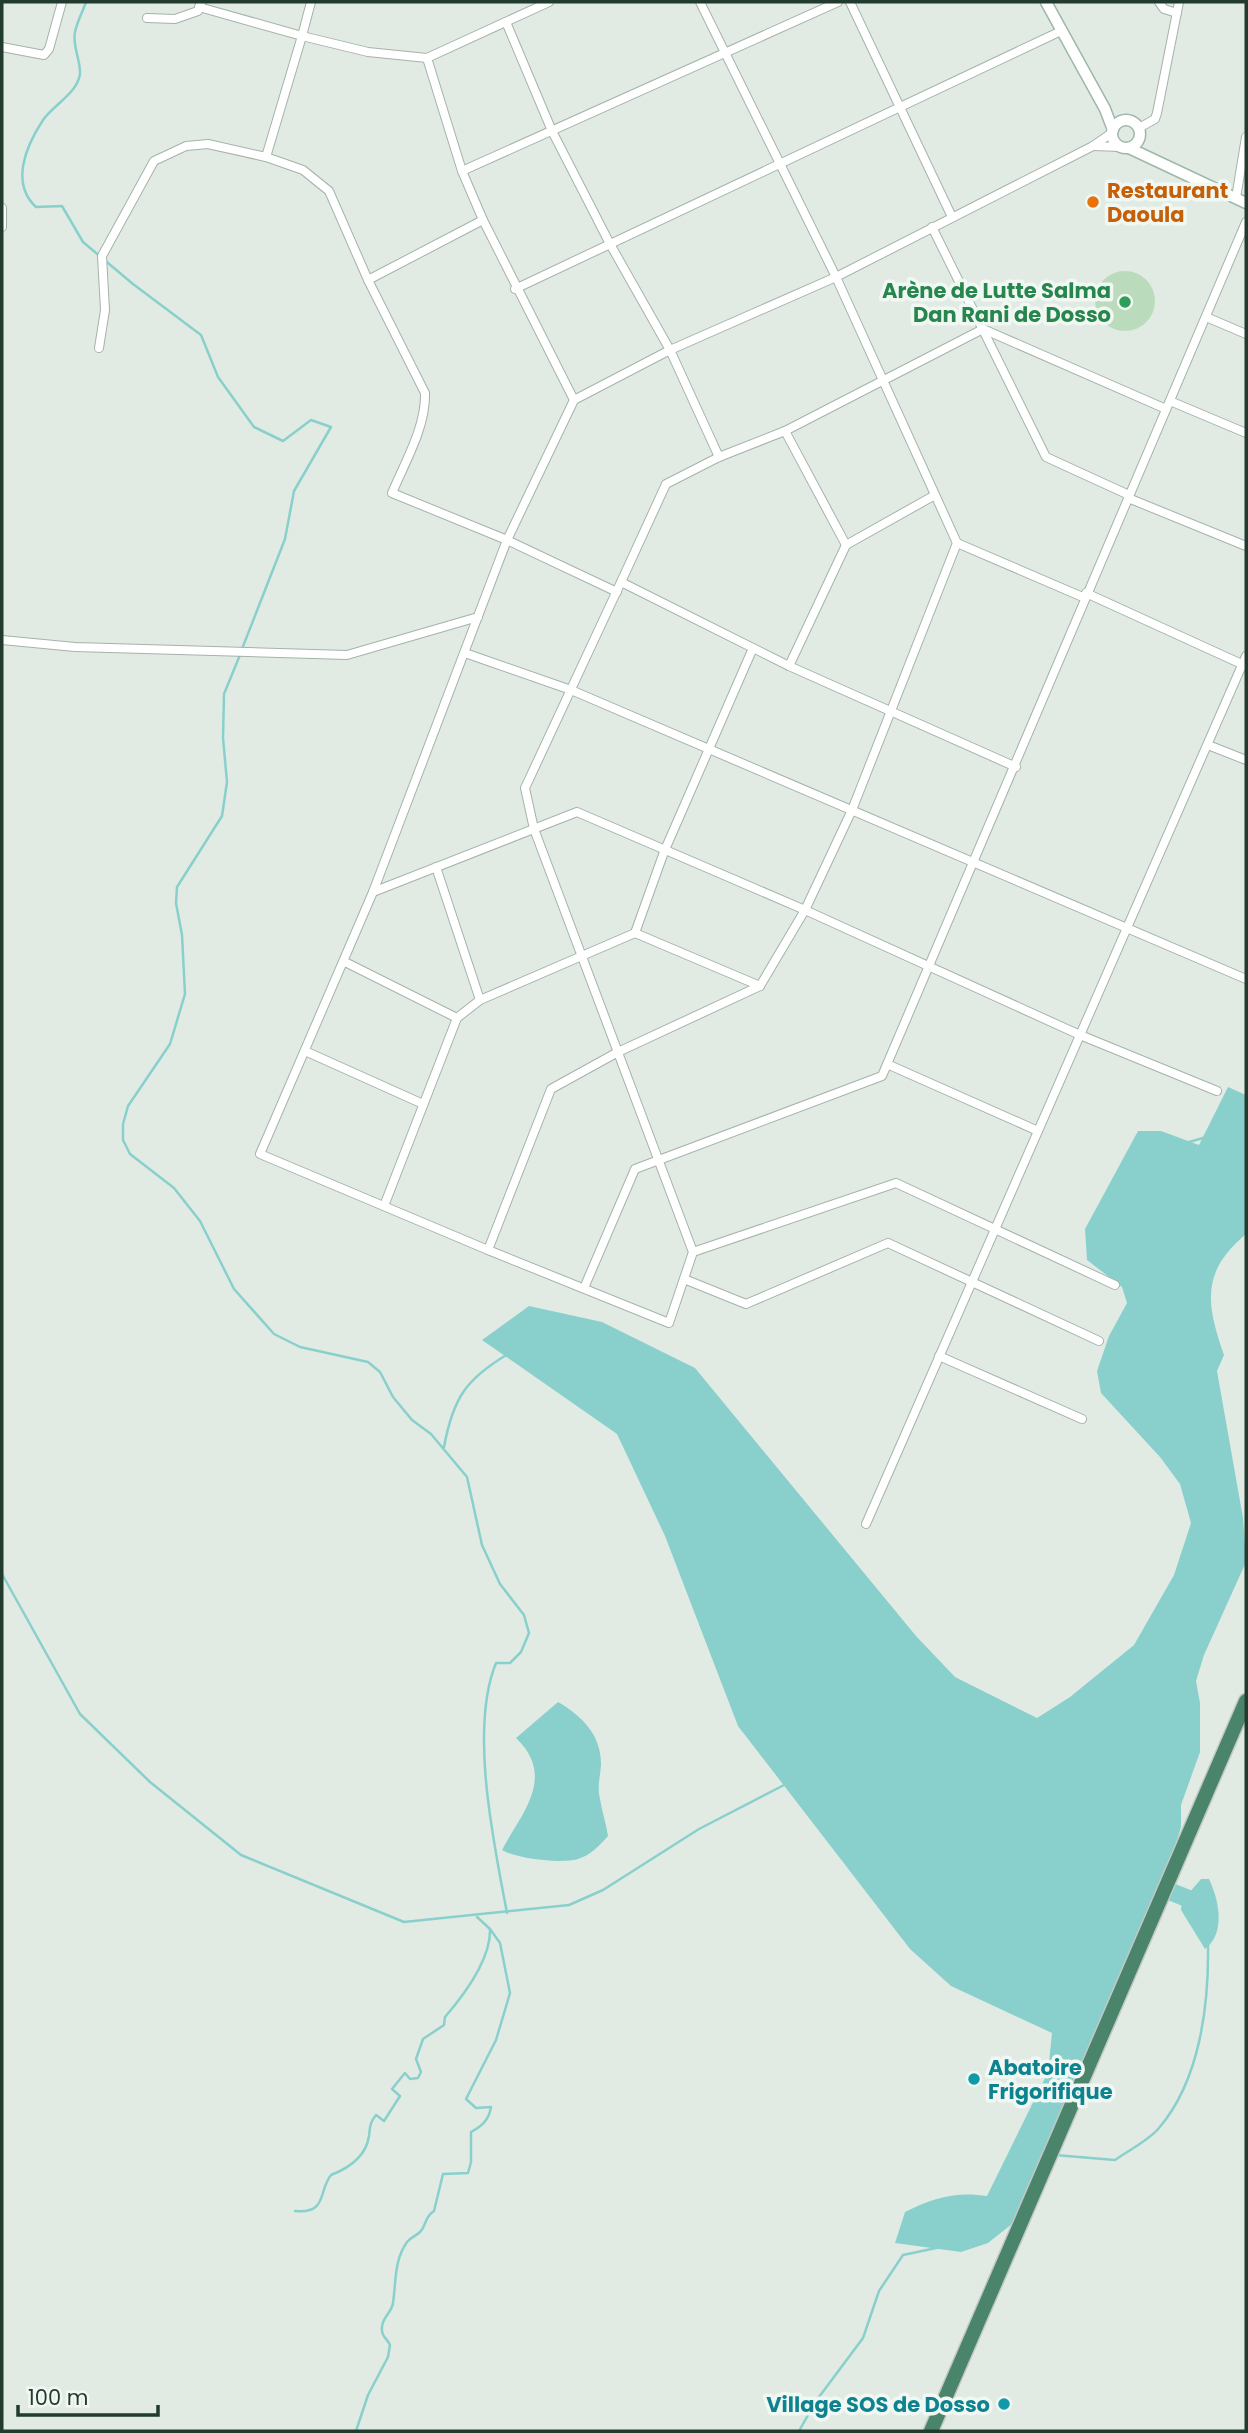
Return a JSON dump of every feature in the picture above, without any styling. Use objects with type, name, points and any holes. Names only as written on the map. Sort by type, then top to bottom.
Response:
[{"type":"highway","points":[[931,2431],[1246,1701]]},
{"type":"main road","points":[[1046,2],[1116,128],[1114,140],[1241,201]]},
{"type":"main road","points":[[1116,128],[1129,120],[1139,128],[1139,140],[1151,160]]},
{"type":"main road","points":[[1125,147],[1139,140]]},
{"type":"street","points":[[2,47],[44,55],[49,49],[62,2]]},
{"type":"street","points":[[266,157],[311,2]]},
{"type":"street","points":[[147,18],[175,19],[198,11],[200,4],[302,36],[368,52],[427,58],[549,2]]},
{"type":"street","points":[[700,2],[836,277],[957,543],[1245,662],[866,1524]]},
{"type":"street","points":[[462,171],[838,2]]},
{"type":"street","points":[[850,2],[952,217]]},
{"type":"street","points":[[1160,2],[1164,9],[1177,13]]},
{"type":"street","points":[[1139,128],[1155,119],[1157,113],[1179,2]]},
{"type":"street","points":[[506,22],[552,131],[610,244],[670,350],[719,457]]},
{"type":"street","points":[[515,289],[1061,31]]},
{"type":"street","points":[[427,58],[462,171],[515,289],[574,400]]},
{"type":"street","points":[[1116,128],[1093,146],[836,277],[670,350],[574,400],[507,540],[345,962],[260,1154],[669,1323],[693,1252],[534,830],[525,788],[666,484],[719,457],[785,431],[882,378],[983,329],[1168,405],[1246,433]]},
{"type":"street","points":[[1241,201],[1246,137]]},
{"type":"street","points":[[99,348],[105,310],[102,256],[154,161],[186,146],[208,144],[266,157],[303,170],[329,191],[368,279],[425,393],[421,423],[392,493],[507,540],[617,592]]},
{"type":"street","points":[[1093,146],[1125,147]]},
{"type":"street","points":[[2,208],[2,227]]},
{"type":"street","points":[[368,279],[483,219]]},
{"type":"street","points":[[584,1288],[635,1169],[882,1076],[972,861],[1016,767],[1085,596],[1246,222]]},
{"type":"street","points":[[932,227],[1046,457],[1246,547]]},
{"type":"street","points":[[1206,317],[1246,334]]},
{"type":"street","points":[[785,431],[846,545]]},
{"type":"street","points":[[789,666],[846,545],[935,495]]},
{"type":"street","points":[[488,1250],[551,1089],[618,1052],[760,986],[805,910],[852,810],[957,543]]},
{"type":"street","points":[[621,582],[789,666],[1016,767]]},
{"type":"street","points":[[2,640],[75,647],[347,655],[478,617]]},
{"type":"street","points":[[384,1206],[457,1018],[480,1000],[635,933],[664,852],[753,648]]},
{"type":"street","points":[[465,653],[571,690],[1246,979]]},
{"type":"street","points":[[1208,745],[1246,760]]},
{"type":"street","points":[[373,892],[577,813],[805,910],[1080,1035],[1217,1091]]},
{"type":"street","points":[[436,867],[480,1000]]},
{"type":"street","points":[[635,933],[760,986]]},
{"type":"street","points":[[345,962],[457,1018]]},
{"type":"street","points":[[305,1051],[423,1104]]},
{"type":"street","points":[[887,1063],[1038,1131]]},
{"type":"street","points":[[693,1252],[896,1183],[1115,1285]]},
{"type":"street","points":[[684,1279],[746,1304],[888,1243],[1099,1341]]},
{"type":"street","points":[[939,1356],[1082,1419]]},
{"type":"green space","name":"Arène de Lutte Salma Dan Rani de Dosso","points":[[1119,271],[1131,271],[1150,284],[1155,301],[1153,313],[1142,326],[1131,331],[1119,331],[1100,318],[1095,307],[1095,295],[1108,276]]},
{"type":"water","points":[[1228,1087],[1246,1095],[1246,1234],[1221,1262],[1211,1289],[1211,1304],[1224,1355],[1217,1371],[1243,1518],[1246,1562],[1204,1655],[1196,1681],[1200,1703],[1200,1752],[1181,1805],[1181,1827],[1169,1867],[1072,2083],[1017,2220],[988,2243],[961,2252],[895,2243],[905,2212],[945,2197],[965,2194],[987,2196],[1048,2072],[1052,2033],[951,1986],[910,1949],[738,1726],[665,1536],[617,1434],[482,1340],[529,1306],[602,1322],[695,1368],[916,1636],[955,1677],[1037,1718],[1070,1697],[1134,1645],[1174,1575],[1191,1523],[1180,1484],[1160,1457],[1101,1393],[1097,1371],[1109,1336],[1127,1303],[1122,1287],[1087,1260],[1085,1229],[1138,1131],[1161,1131],[1199,1145]]},
{"type":"water","points":[[558,1702],[582,1720],[598,1745],[601,1766],[599,1795],[608,1836],[583,1857],[550,1861],[518,1856],[502,1850],[526,1809],[535,1781],[534,1767],[528,1753],[516,1738]]},
{"type":"water","points":[[1201,1879],[1209,1879],[1219,1916],[1216,1934],[1205,1949],[1181,1910],[1182,1901]]},
{"type":"waterway","points":[[86,2],[74,37],[80,69],[78,81],[43,120],[31,141],[22,176],[28,197],[36,207],[62,206],[83,242],[201,335],[218,377],[254,427],[283,441],[311,420],[331,427],[294,491],[285,539],[242,649]]},
{"type":"waterway","points":[[240,655],[224,694],[223,738],[227,782],[222,816],[177,887],[176,903],[182,935],[185,994],[170,1044],[128,1106],[123,1124],[123,1140],[130,1154],[174,1188],[200,1221],[234,1289],[274,1334],[300,1347],[368,1362],[380,1372],[393,1397],[412,1420],[431,1434],[467,1477],[482,1545],[500,1584],[524,1615],[529,1633],[521,1652],[510,1663],[496,1663],[488,1690],[485,1720],[486,1787],[507,1913]]},
{"type":"waterway","points":[[1189,1142],[1203,1138]]},
{"type":"waterway","points":[[444,1447],[452,1415],[464,1392],[482,1372],[508,1354]]},
{"type":"waterway","points":[[2,1574],[80,1714],[150,1782],[241,1855],[404,1922],[569,1905],[603,1890],[699,1829],[786,1784]]},
{"type":"waterway","points":[[1149,1883],[1194,1901]]},
{"type":"waterway","points":[[295,2211],[313,2209],[331,2175],[344,2169],[360,2156],[374,2118],[376,2115],[384,2121],[400,2096],[392,2089],[405,2073],[410,2079],[418,2078],[421,2072],[416,2059],[423,2039],[444,2025],[445,2017],[467,1988],[486,1952],[490,1929],[477,1917]]},
{"type":"waterway","points":[[356,2431],[368,2395],[388,2357],[390,2345],[382,2333],[382,2324],[392,2306],[403,2249],[434,2211],[443,2174],[468,2173],[471,2162],[471,2132],[489,2116],[491,2107],[476,2108],[466,2099],[496,2040],[510,1993],[500,1943],[490,1929]]},
{"type":"waterway","points":[[1055,2155],[1115,2160],[1155,2133],[1173,2109],[1193,2065],[1199,2041],[1207,1992],[1208,1944]]},
{"type":"waterway","points":[[799,2431],[816,2401],[863,2338],[879,2291],[903,2255],[941,2247]]},
{"type":"place","name":"Restaurant Daoula","points":[[1093,202]]},
{"type":"place","name":"Arène de Lutte Salma Dan Rani de Dosso","points":[[1125,302]]},
{"type":"place","name":"Abatoire Frigorifique","points":[[974,2079]]},
{"type":"place","name":"Village SOS de Dosso","points":[[1004,2404]]}]
